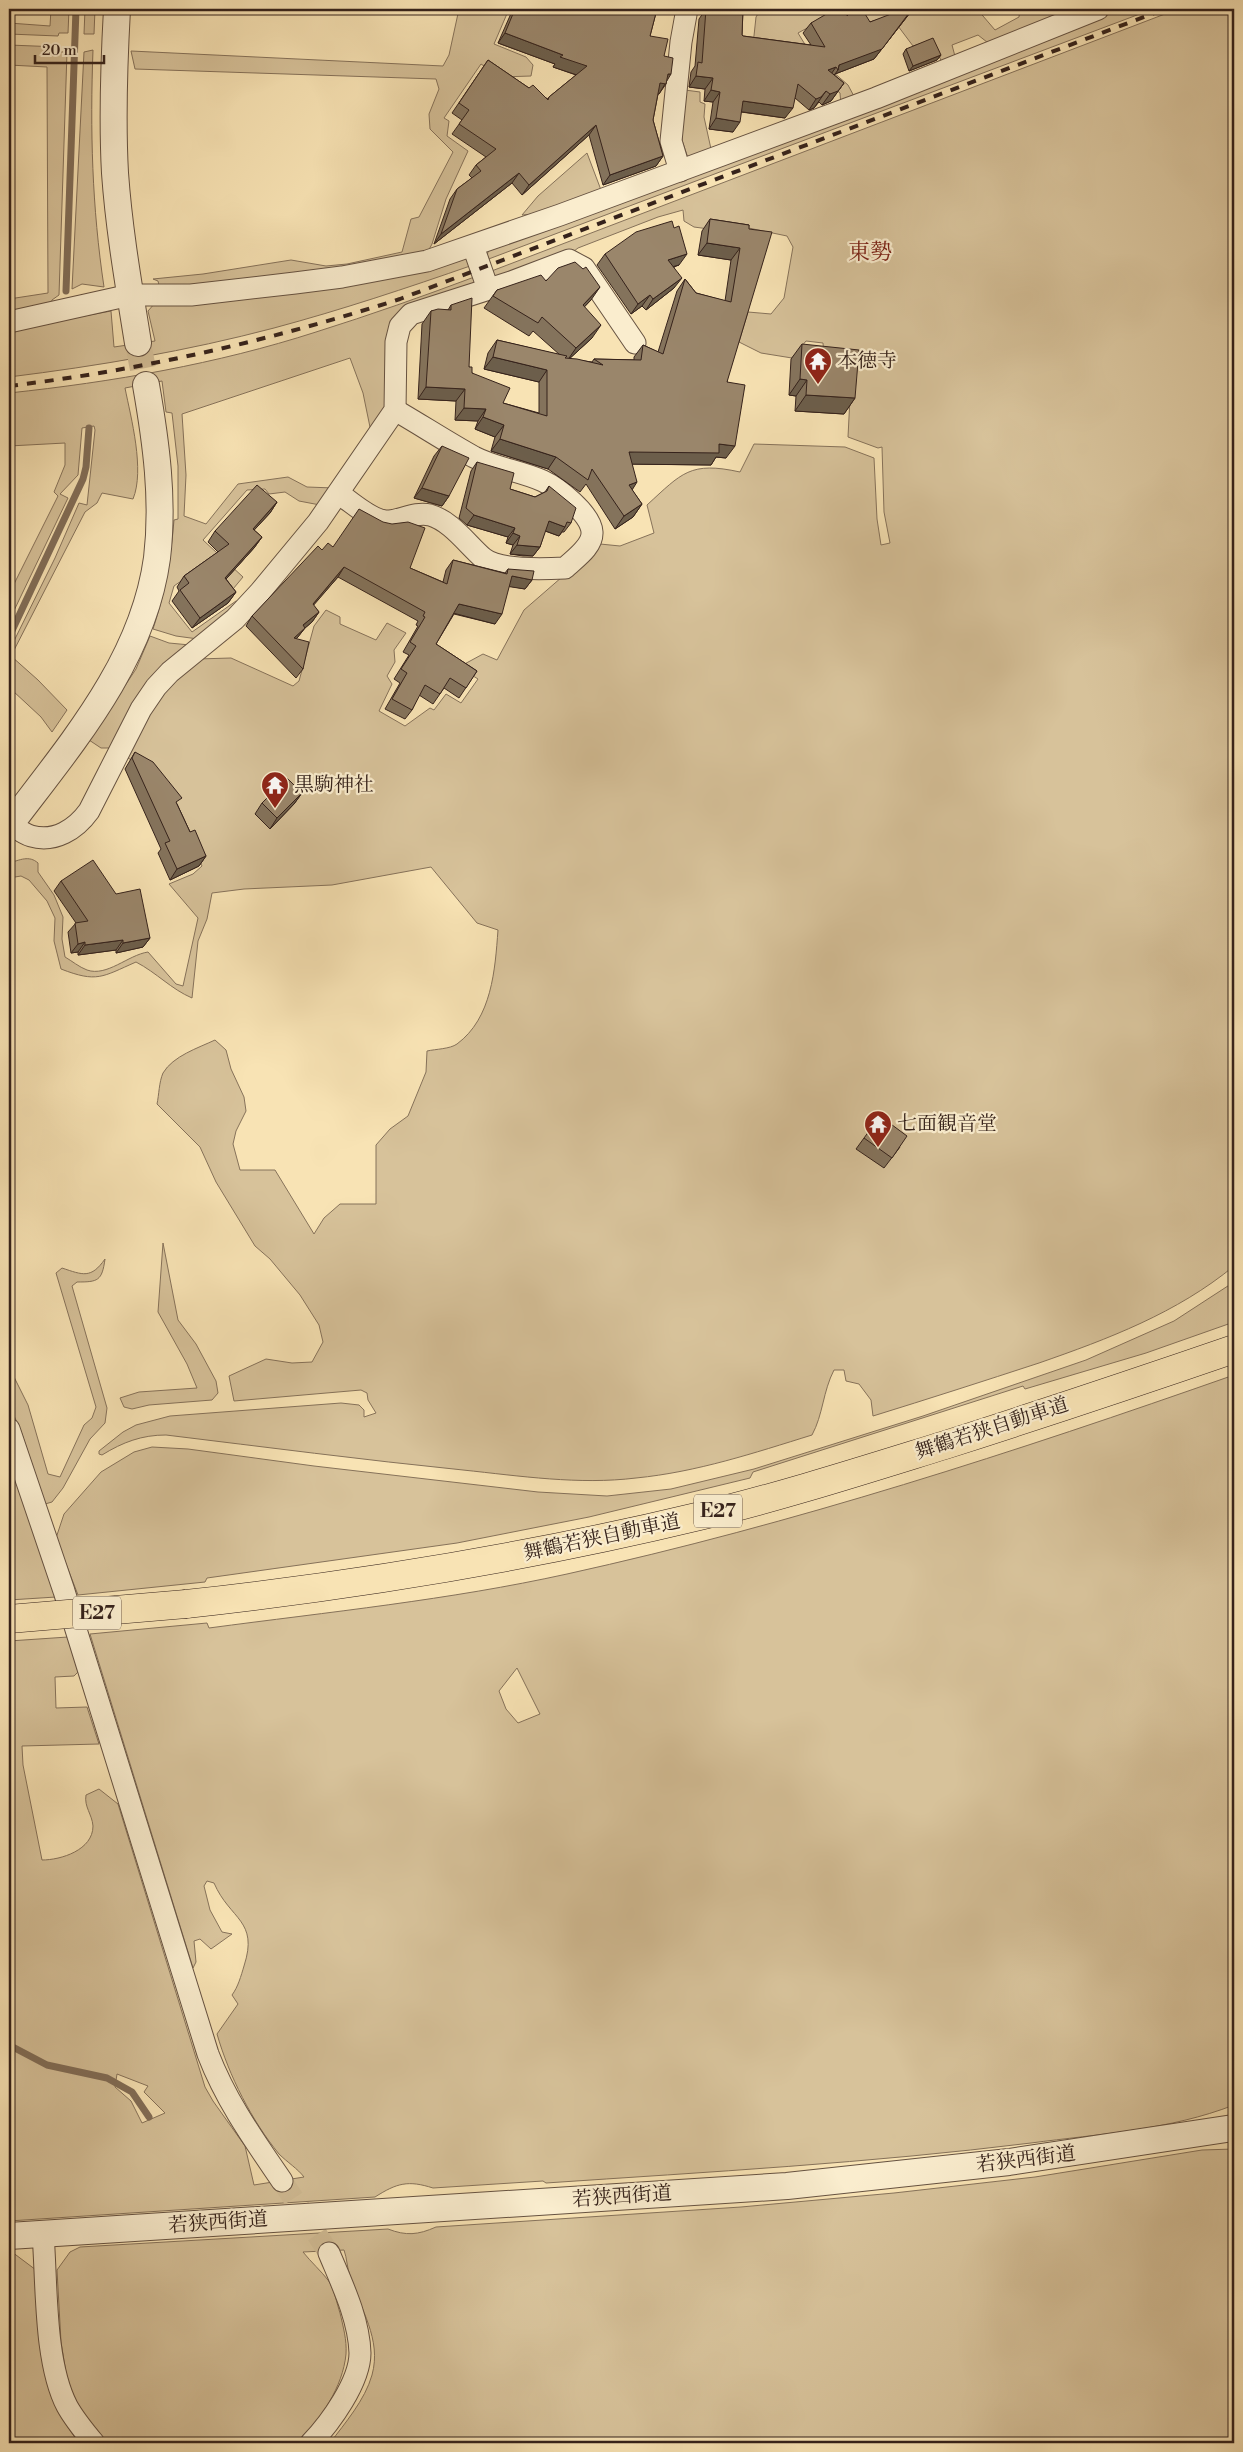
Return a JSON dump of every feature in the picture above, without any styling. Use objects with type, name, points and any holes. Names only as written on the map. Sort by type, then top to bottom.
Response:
[{"type":"highway","name":"舞鶴若狭自動車道","points":[[9,1619],[186,1604],[364,1583],[458,1568],[618,1535],[703,1516],[903,1458],[1110,1392],[1234,1349]]},
{"type":"street","points":[[117,9],[113,121],[115,172],[130,295],[138,343]]},
{"type":"street","points":[[680,171],[671,141],[681,42],[687,9]]},
{"type":"street","points":[[9,322],[130,295],[191,295],[342,277],[427,261],[680,171],[876,98],[1098,9]]},
{"type":"street","points":[[473,246],[488,289]]},
{"type":"street","points":[[146,385],[157,458],[160,524],[157,558],[140,626],[123,663],[101,701],[9,825],[30,836],[46,838],[66,833],[78,826],[93,803],[141,709],[156,687],[170,672],[235,618],[260,592],[339,494],[395,410],[396,342],[400,326],[411,314],[569,260],[579,263],[584,268],[635,343]]},
{"type":"street","points":[[339,494],[374,517],[385,521],[414,515],[429,515],[456,532],[483,559],[502,565],[521,568],[565,568],[585,548],[592,533],[589,524],[581,510],[561,493],[543,481],[475,458],[395,410]]},
{"type":"street","points":[[9,1428],[64,1591],[208,2054],[236,2115],[282,2181]]},
{"type":"street","name":"若狭西街道","points":[[9,2236],[787,2186],[1009,2162],[1233,2128]]},
{"type":"street","points":[[43,2234],[52,2357],[57,2382],[67,2406],[94,2443]]},
{"type":"street","points":[[311,2443],[324,2429],[353,2381],[360,2355],[358,2333],[329,2253]]},
{"type":"shaded area","points":[[51,9],[69,9],[68,33],[59,33],[58,36],[9,34],[9,23],[50,26]]},
{"type":"shaded area","points":[[85,9],[95,9],[94,34],[84,34]]},
{"type":"shaded area","points":[[459,9],[509,9],[494,44],[526,57],[533,65],[531,76],[501,77],[481,64],[444,118],[449,121],[447,136],[468,151],[446,199],[432,244],[426,255],[340,272],[191,286],[159,285],[158,281],[153,279],[203,274],[291,260],[326,266],[347,264],[402,252],[411,219],[419,217],[453,152],[430,129],[429,114],[439,89],[436,79],[135,69],[131,51],[443,66],[449,55]]},
{"type":"shaded area","points":[[761,9],[789,9],[796,12],[805,9],[842,9],[798,33],[809,51],[848,85],[856,100],[841,106],[840,93],[816,73],[753,45],[756,17]]},
{"type":"shaded area","points":[[852,9],[977,9],[995,30],[1019,17],[1020,9],[1080,9],[992,46],[978,35],[952,45],[956,60],[943,65],[932,40],[913,46],[898,26],[864,29]]},
{"type":"shaded area","points":[[1114,9],[1153,9],[486,260],[489,248],[999,57]]},
{"type":"shaded area","points":[[1178,9],[1234,9],[1234,1266],[1189,1298],[1116,1334],[1039,1363],[873,1416],[871,1400],[859,1384],[846,1381],[844,1370],[834,1370],[827,1386],[819,1419],[812,1435],[703,1467],[659,1475],[593,1481],[550,1479],[166,1435],[149,1436],[133,1440],[117,1446],[102,1455],[99,1454],[99,1451],[123,1432],[136,1425],[170,1416],[341,1403],[359,1405],[364,1410],[364,1417],[376,1413],[368,1400],[367,1393],[361,1390],[234,1401],[229,1376],[266,1359],[292,1363],[312,1362],[323,1342],[319,1325],[300,1295],[270,1259],[255,1246],[216,1182],[200,1147],[157,1104],[161,1080],[167,1067],[179,1057],[194,1049],[215,1040],[226,1050],[231,1069],[244,1097],[246,1111],[236,1131],[233,1144],[240,1170],[275,1170],[314,1234],[324,1218],[340,1204],[376,1204],[376,1145],[390,1129],[408,1116],[426,1072],[427,1051],[454,1046],[469,1033],[478,1021],[490,992],[498,930],[477,923],[431,867],[332,885],[244,889],[212,893],[207,919],[198,941],[192,998],[136,962],[107,974],[92,977],[61,969],[54,941],[55,918],[47,901],[29,880],[21,876],[9,878],[9,863],[31,859],[38,863],[38,872],[54,895],[63,917],[62,939],[65,957],[84,969],[102,971],[148,952],[176,984],[183,986],[198,918],[169,884],[193,874],[202,866],[178,817],[148,769],[126,757],[164,689],[197,659],[231,658],[293,686],[299,681],[314,626],[326,610],[340,617],[340,624],[376,640],[387,623],[406,633],[394,650],[395,662],[387,676],[392,684],[379,711],[405,726],[430,708],[434,710],[446,694],[461,703],[478,679],[459,667],[483,654],[497,660],[524,610],[600,544],[620,546],[654,533],[647,505],[669,485],[688,472],[698,469],[723,469],[740,472],[754,444],[845,447],[874,458],[877,519],[881,545],[890,543],[884,512],[882,447],[878,448],[848,437],[852,358],[824,356],[823,343],[806,341],[792,358],[761,353],[739,342],[748,312],[771,314],[784,298],[793,247],[787,236],[739,226],[731,232],[694,227],[684,221],[683,210],[658,217],[578,248],[569,255],[492,278],[489,272]]},
{"type":"shaded area","points":[[9,45],[59,47],[59,52],[67,52],[59,295],[52,300],[50,307],[9,315],[9,299],[48,293],[47,67],[9,65]]},
{"type":"shaded area","points":[[93,50],[94,198],[104,287],[82,284],[72,289],[84,52]]},
{"type":"shaded area","points":[[685,90],[700,92],[700,102],[705,104],[704,117],[711,149],[688,158],[682,140]]},
{"type":"shaded area","points":[[587,153],[601,190],[534,214],[522,215],[538,196]]},
{"type":"shaded area","points":[[469,257],[473,265],[324,314],[274,328],[142,357],[9,377],[9,330],[111,311],[114,347],[155,341],[148,311],[155,303]]},
{"type":"shaded area","points":[[477,276],[478,281],[407,309],[388,408],[371,432],[363,393],[350,358],[182,414],[186,475],[184,516],[206,524],[238,484],[288,477],[307,487],[334,488],[320,505],[299,501],[285,492],[269,494],[265,489],[247,490],[203,540],[243,577],[228,595],[205,564],[174,586],[169,603],[192,632],[236,601],[239,602],[198,639],[176,636],[153,629],[167,575],[174,520],[178,519],[178,466],[172,413],[166,412],[162,381],[125,388],[136,444],[138,474],[133,499],[102,493],[97,503],[85,512],[11,656],[67,710],[52,732],[41,717],[13,691],[9,692],[9,651],[55,558],[79,503],[87,505],[95,430],[94,426],[82,428],[78,475],[60,494],[68,498],[9,621],[9,594],[58,496],[54,492],[65,465],[65,443],[9,446],[9,393],[125,377],[241,353],[336,326]]},
{"type":"shaded area","points":[[150,636],[169,643],[190,645],[112,748],[101,748],[89,740],[136,669]]},
{"type":"shaded area","points":[[163,1243],[178,1320],[196,1344],[216,1381],[218,1393],[212,1400],[149,1405],[132,1409],[124,1407],[120,1398],[139,1392],[197,1388],[187,1364],[158,1312]]},
{"type":"shaded area","points":[[105,1259],[98,1279],[77,1282],[72,1286],[107,1408],[105,1423],[90,1439],[63,1488],[52,1502],[45,1504],[21,1431],[9,1405],[9,1367],[28,1405],[48,1474],[60,1477],[84,1425],[92,1418],[96,1407],[56,1273],[62,1268],[86,1274],[95,1270]]},
{"type":"shaded area","points":[[1234,1282],[1234,1322],[1146,1353],[1025,1389],[1023,1386],[753,1472],[750,1478],[589,1517],[457,1543],[207,1578],[205,1582],[78,1595],[56,1538],[64,1514],[101,1472],[134,1452],[152,1447],[188,1449],[314,1466],[538,1492],[607,1496],[671,1489],[754,1469],[923,1416],[1086,1360],[1174,1321]]},
{"type":"shaded area","points":[[1234,1375],[1234,2105],[1160,2126],[1031,2143],[910,2156],[546,2183],[543,2181],[433,2188],[416,2184],[403,2184],[375,2197],[9,2221],[9,1641],[68,1637],[78,1672],[74,1676],[55,1677],[56,1708],[87,1707],[99,1744],[22,1746],[23,1765],[42,1860],[66,1856],[75,1852],[88,1841],[92,1834],[93,1826],[86,1803],[86,1795],[99,1789],[118,1804],[205,2087],[245,2146],[254,2185],[304,2177],[279,2154],[251,2113],[228,2066],[217,2034],[238,2004],[232,1995],[239,1981],[248,1951],[248,1939],[245,1929],[241,1921],[220,1895],[214,1883],[207,1881],[204,1886],[210,1910],[222,1932],[232,1934],[211,1949],[200,1939],[194,1941],[196,1962],[193,1968],[90,1634],[207,1623],[209,1628],[434,1598],[567,1574],[736,1533],[904,1485],[1069,1432]],"holes":[[[517,1668],[540,1714],[518,1723],[506,1709],[499,1691]],[[117,2074],[148,2086],[144,2092],[165,2113],[142,2123],[131,2101],[115,2087]]]},
{"type":"shaded area","points":[[9,1457],[56,1597],[9,1600]]},
{"type":"shaded area","points":[[1234,2149],[1234,2443],[330,2443],[365,2393],[372,2375],[374,2362],[372,2337],[350,2276],[344,2250],[303,2252],[332,2287],[342,2323],[346,2354],[344,2366],[335,2391],[322,2413],[298,2443],[107,2443],[88,2420],[73,2396],[66,2373],[61,2342],[57,2270],[70,2252],[80,2247],[388,2229],[412,2234],[436,2227],[741,2207],[894,2193],[1035,2177],[1202,2150]]},
{"type":"shaded area","points":[[9,2252],[12,2252],[36,2270],[41,2339],[48,2382],[65,2423],[79,2443],[9,2443]]},
{"type":"building","points":[[515,9],[657,9],[650,36],[668,39],[664,56],[673,58],[671,74],[668,74],[666,84],[660,83],[653,120],[663,156],[610,175],[596,125],[529,185],[519,173],[441,234],[457,189],[481,171],[476,165],[496,149],[459,124],[469,110],[459,103],[488,60],[529,88],[533,85],[548,100],[549,97],[587,66],[560,57],[563,55],[505,33]]},
{"type":"building","points":[[706,9],[743,9],[743,36],[825,47],[811,23],[835,9],[849,9],[847,16],[853,9],[862,9],[870,22],[904,9],[912,9],[882,49],[839,65],[838,70],[836,67],[828,70],[844,83],[838,91],[830,94],[826,91],[821,97],[816,99],[798,84],[793,108],[743,101],[740,122],[716,118],[720,92],[711,90],[713,78],[696,76],[698,62],[702,63]]},
{"type":"building","points":[[933,38],[941,55],[913,66],[906,49]]},
{"type":"building","points":[[710,219],[749,225],[749,229],[772,232],[727,382],[745,385],[735,446],[719,444],[719,453],[629,452],[637,482],[629,485],[642,504],[624,516],[592,469],[588,480],[556,457],[500,439],[504,425],[483,417],[486,409],[464,408],[465,389],[426,387],[431,311],[438,309],[451,310],[451,305],[472,298],[469,367],[472,367],[472,373],[510,388],[503,403],[547,416],[547,370],[493,357],[497,340],[567,356],[565,358],[603,365],[594,359],[641,360],[643,345],[663,354],[685,279],[696,293],[731,302],[740,248],[707,243]]},
{"type":"building","points":[[672,221],[674,228],[679,226],[687,254],[668,260],[682,278],[653,299],[650,295],[638,304],[605,254],[636,232]]},
{"type":"building","points":[[575,262],[583,269],[586,267],[600,287],[583,305],[601,325],[576,348],[542,317],[538,323],[493,296],[497,290],[541,275],[546,281],[558,268]]},
{"type":"building","points":[[802,344],[859,350],[855,398],[806,395],[807,380],[800,379]]},
{"type":"building","points":[[442,446],[469,458],[449,496],[422,488]]},
{"type":"building","points":[[477,462],[514,473],[510,489],[535,497],[547,491],[549,486],[576,508],[571,523],[567,522],[565,527],[549,521],[540,547],[517,545],[520,536],[513,533],[515,528],[474,515],[466,508]]},
{"type":"building","points":[[257,485],[277,502],[253,529],[262,537],[225,578],[236,592],[200,618],[180,590],[189,583],[184,576],[229,544],[215,531]]},
{"type":"building","points":[[359,509],[383,522],[392,524],[408,522],[425,528],[410,568],[447,584],[453,560],[507,574],[508,569],[534,571],[532,580],[512,576],[502,614],[459,604],[436,644],[477,671],[466,688],[450,678],[440,694],[425,685],[412,710],[392,699],[407,673],[401,669],[416,646],[410,642],[425,617],[423,616],[425,612],[344,567],[313,604],[319,612],[303,625],[305,628],[294,638],[309,642],[303,669],[252,616],[318,546],[322,550],[328,543],[333,547]]},
{"type":"building","points":[[135,752],[153,762],[182,798],[176,802],[190,832],[195,830],[206,856],[177,869],[165,843],[170,841],[132,758]]},
{"type":"building","points":[[287,778],[302,793],[277,818],[262,803]]},
{"type":"building","points":[[93,860],[116,894],[140,889],[150,938],[123,943],[123,940],[85,945],[85,942],[78,944],[75,923],[88,921],[61,881]]},
{"type":"building","points":[[880,1116],[907,1136],[892,1158],[864,1138]]},
{"type":"waterway","points":[[66,291],[76,9]]},
{"type":"waterway","points":[[9,637],[83,479],[86,467],[89,428]]},
{"type":"waterway","points":[[9,2045],[47,2065],[107,2078],[132,2092],[149,2117]]},
{"type":"tunnel","points":[[138,343],[146,385]]},
{"type":"tunnel","points":[[282,2181],[329,2253]]},
{"type":"railway","points":[[9,386],[109,371],[207,352],[304,328],[400,299],[1165,9]]},
{"type":"place","name":"本徳寺","points":[[818,385]]},
{"type":"place","name":"黒駒神社","points":[[275,809]]},
{"type":"place","name":"七面観音堂","points":[[878,1148]]},
{"type":"district","name":"東勢","points":[[870,252]]}]
